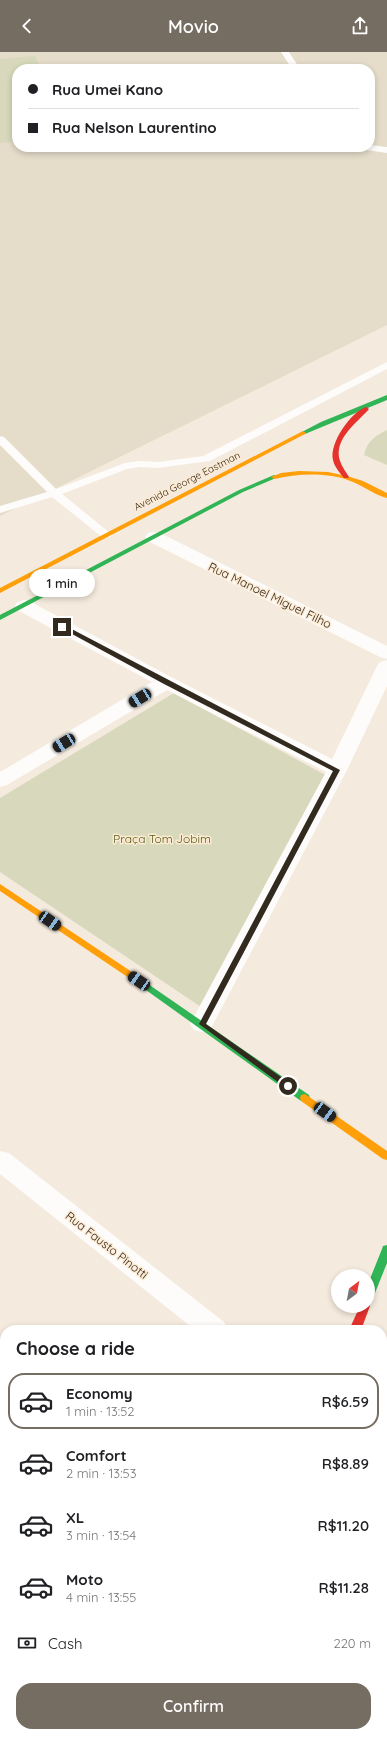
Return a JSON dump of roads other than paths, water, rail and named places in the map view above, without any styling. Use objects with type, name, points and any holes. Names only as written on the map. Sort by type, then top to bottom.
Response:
[{"type":"street","name":"Avenida George Eastman","points":[[0,591],[320,424],[370,406],[387,397]]},
{"type":"street","points":[[346,477],[336,459],[336,447],[352,420],[370,406]]},
{"type":"street","points":[[0,618],[241,491],[280,474],[314,473],[346,477],[387,496]]},
{"type":"street","name":"Rua Manoel Miguel Filho","points":[[154,537],[387,653]]},
{"type":"street","points":[[24,606],[166,682],[337,770]]},
{"type":"street","points":[[202,1024],[337,770],[387,666]]},
{"type":"street","points":[[0,781],[166,682]]},
{"type":"street","points":[[0,887],[202,1024],[387,1156]]},
{"type":"street","name":"Rua Fausto Pinotti","points":[[0,1160],[208,1325]]},
{"type":"street","points":[[375,1280],[387,1249]]},
{"type":"street","points":[[357,1325],[362,1313]]},
{"type":"lane","points":[[285,52],[293,64]]},
{"type":"lane","points":[[375,148],[387,150]]},
{"type":"lane","points":[[0,510],[54,493],[125,466],[140,464],[158,465],[206,459],[387,365]]},
{"type":"lane","points":[[0,439],[54,493],[106,535]]},
{"type":"park label","name":"Praça Tom Jobim","points":[[162,838]]}]
